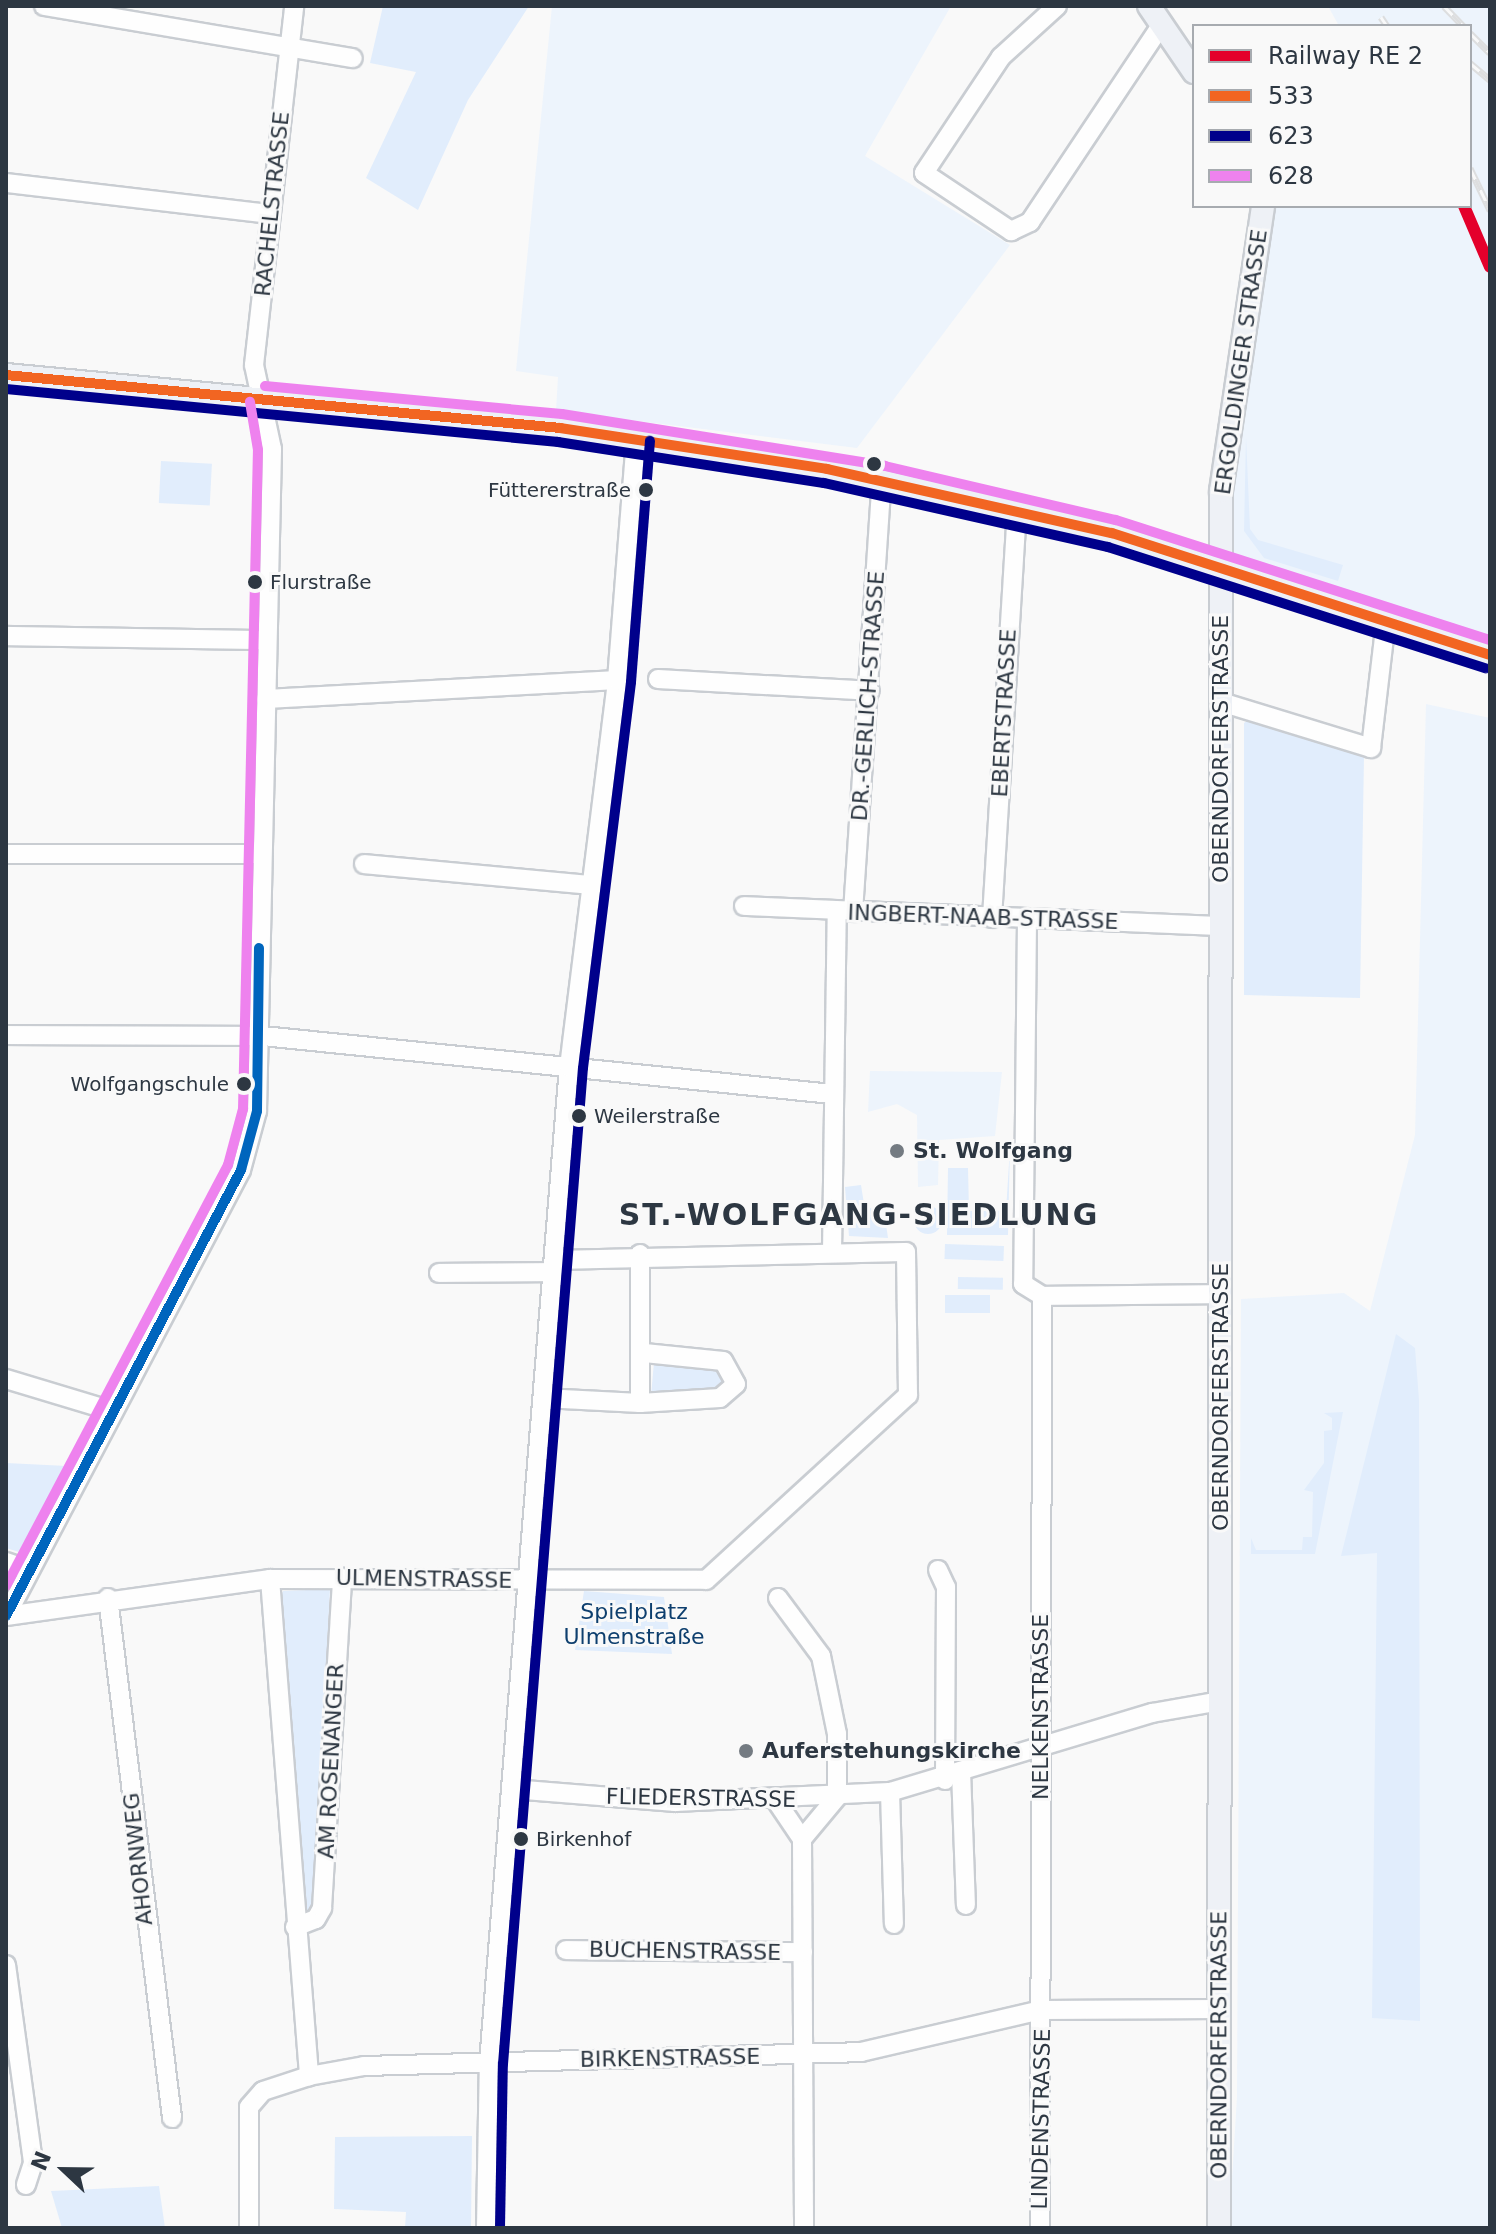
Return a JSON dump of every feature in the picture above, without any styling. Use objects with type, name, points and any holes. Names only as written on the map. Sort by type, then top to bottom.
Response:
[{"type":"main road","points":[[1155,15],[1192,69]]},
{"type":"main road","name":"ERGOLDINGER STRASSE","points":[[1220,567],[1224,462],[1263,208]]},
{"type":"main road","points":[[6,375],[636,440],[882,480],[1017,508],[1220,567],[1490,655]]},
{"type":"main road","name":"OBERNDORFERSTRASSE","points":[[1219,2228],[1222,1294],[1220,567]]},
{"type":"street","points":[[44,6],[117,12],[289,49],[353,58]]},
{"type":"street","name":"RACHELSTRASSE","points":[[264,400],[254,365],[294,6]]},
{"type":"street","points":[[1057,6],[1001,57],[924,176],[1011,231],[1025,229],[1155,15]]},
{"type":"street","points":[[6,183],[270,214]]},
{"type":"street","points":[[6,1616],[241,1170],[257,1111],[263,1036],[259,854],[266,699],[263,640],[272,449],[264,400]]},
{"type":"street","points":[[486,2228],[489,2063],[569,1067],[617,680],[636,440]]},
{"type":"street","name":"DR.-GERLICH-STRASSE","points":[[832,1253],[832,1094],[845,912],[870,691],[882,480]]},
{"type":"street","name":"EBERTSTRASSE","points":[[992,918],[1017,508]]},
{"type":"street","points":[[1221,702],[1371,748],[1386,620]]},
{"type":"street","points":[[6,636],[263,640]]},
{"type":"street","points":[[658,679],[870,691]]},
{"type":"street","points":[[266,699],[617,680]]},
{"type":"street","points":[[6,854],[259,854]]},
{"type":"street","points":[[364,864],[591,885]]},
{"type":"street","name":"INGBERT-NAAB-STRASSE","points":[[744,906],[1222,926]]},
{"type":"street","points":[[1027,920],[1019,1265],[1023,1284],[1042,1296],[1222,1294]]},
{"type":"street","points":[[6,1035],[263,1036],[832,1094]]},
{"type":"street","name":"ULMENSTRASSE","points":[[6,1616],[108,1598],[270,1579],[530,1581],[717,1575],[904,1400],[910,1387],[906,1252],[832,1253]]},
{"type":"street","points":[[439,1273],[554,1266],[640,1254],[832,1253]]},
{"type":"street","points":[[640,1254],[644,1353],[640,1403]]},
{"type":"street","name":"NELKENSTRASSE","points":[[1042,1296],[1042,2010]]},
{"type":"street","points":[[543,1398],[640,1403],[720,1398],[736,1384],[723,1361],[644,1353]]},
{"type":"street","points":[[6,1379],[112,1411]]},
{"type":"street","points":[[6,1562],[29,1570]]},
{"type":"street","points":[[938,1570],[946,1587],[945,1780]]},
{"type":"street","name":"AM ROSENANGER","points":[[295,1927],[316,1919],[322,1908],[342,1578]]},
{"type":"street","name":"AM ROSENANGER","points":[[270,1579],[309,2076]]},
{"type":"street","name":"AHORNWEG","points":[[108,1598],[172,2118]]},
{"type":"street","points":[[777,1802],[802,1839],[837,1797],[837,1734],[821,1656],[778,1598]]},
{"type":"street","name":"FLIEDERSTRASSE","points":[[512,1789],[777,1802],[890,1792],[945,1780],[961,1771],[1041,1746],[1220,1701]]},
{"type":"street","points":[[961,1771],[966,1905]]},
{"type":"street","points":[[890,1792],[894,1924]]},
{"type":"street","name":"BUCHENSTRASSE","points":[[802,1839],[804,2228]]},
{"type":"street","name":"BUCHENSTRASSE","points":[[566,1950],[803,1952]]},
{"type":"street","points":[[6,1965],[33,2163],[26,2185]]},
{"type":"street","name":"BIRKENSTRASSE","points":[[249,2228],[249,2107],[272,2087],[309,2076],[364,2066],[861,2052],[1042,2010],[1218,2009]]},
{"type":"street","name":"LINDENSTRASSE","points":[[1040,2228],[1042,2010]]},
{"type":"shaded area","points":[[552,6],[951,6],[865,156],[1010,245],[857,448],[556,411],[558,377],[516,371]]},
{"type":"shaded area","points":[[1328,6],[1490,6],[1490,655],[1223,568],[1262,208],[1472,208],[1472,24],[1338,24]]},
{"type":"shaded area","points":[[1426,704],[1490,718],[1490,2228],[1229,2228],[1237,2097],[1241,1299],[1344,1293],[1370,1311],[1415,1135]]},
{"type":"shaded area","points":[[870,1071],[1002,1072],[995,1136],[939,1140],[938,1185],[918,1187],[917,1115],[897,1104],[868,1112]]},
{"type":"green space","points":[[383,6],[529,6],[468,100],[418,210],[366,178],[416,72],[370,63]]},
{"type":"green space","points":[[1246,437],[1250,529],[1258,540],[1343,565],[1338,581],[1264,558],[1244,531]]},
{"type":"green space","points":[[161,461],[212,464],[210,506],[159,503]]},
{"type":"green space","points":[[1251,718],[1364,756],[1360,998],[1244,995],[1244,723]]},
{"type":"green space","points":[[1010,1147],[1008,1235],[947,1235],[948,1168],[968,1168],[969,1211],[1006,1211]]},
{"type":"green space","points":[[861,1185],[864,1204],[885,1217],[888,1238],[849,1236],[845,1187]]},
{"type":"green space","points":[[928,1206],[938,1210],[942,1220],[938,1230],[928,1234],[918,1230],[914,1220],[918,1210]]},
{"type":"green space","points":[[945,1244],[1004,1246],[1003,1261],[944,1259]]},
{"type":"green space","points":[[958,1277],[1003,1278],[1003,1290],[958,1289]]},
{"type":"green space","points":[[945,1295],[990,1295],[990,1313],[945,1313]]},
{"type":"green space","points":[[1396,1334],[1415,1348],[1419,1400],[1420,2021],[1372,2018],[1377,1553],[1341,1556]]},
{"type":"green space","points":[[654,1362],[725,1369],[727,1390],[651,1396]]},
{"type":"green space","points":[[1343,1412],[1315,1554],[1251,1554],[1251,1538],[1256,1550],[1302,1550],[1303,1537],[1312,1537],[1313,1492],[1304,1490],[1324,1463],[1324,1431],[1332,1430],[1332,1418],[1324,1413]]},
{"type":"green space","points":[[6,1463],[67,1466],[19,1552],[6,1548]]},
{"type":"green space","points":[[330,1589],[314,1909],[309,1912],[302,1911],[280,1597],[283,1591]]},
{"type":"green space","name":"Spielplatz Ulmenstraße","points":[[584,1591],[664,1597],[672,1654],[575,1650]]},
{"type":"green space","points":[[472,2136],[471,2228],[405,2228],[406,2212],[334,2209],[335,2137]]},
{"type":"green space","points":[[159,2186],[165,2228],[62,2228],[51,2191]]},
{"type":"railway","points":[[1444,6],[1461,24]]},
{"type":"railway","points":[[1381,17],[1386,24]]},
{"type":"railway","points":[[1472,35],[1490,53]]},
{"type":"railway","points":[[1472,65],[1490,80]]},
{"type":"railway","points":[[1472,172],[1490,210]]},
{"type":"transit line","points":[[1465,208],[1490,267]]},
{"type":"transit line","name":"533","points":[[6,375],[560,428],[827,469],[1112,533],[1490,655]]},
{"type":"transit line","name":"628","points":[[265,386],[562,414],[885,466],[1116,520],[1490,640]]},
{"type":"transit line","name":"623","points":[[6,389],[558,442],[824,483],[1108,547],[1486,668]]},
{"type":"transit line","name":"628","points":[[6,1586],[228,1165],[243,1109],[258,450],[250,402]]},
{"type":"transit line","name":"623","points":[[500,2228],[503,2064],[583,1068],[631,682],[650,441]]},
{"type":"transit line","points":[[6,1616],[241,1170],[257,1111],[259,948]]},
{"type":"place","name":"Füttererstraße","points":[[646,490]]},
{"type":"place","name":"Flurstraße","points":[[255,582]]},
{"type":"place","name":"Wolfgangschule","points":[[244,1084]]},
{"type":"place","name":"Weilerstraße","points":[[579,1116]]},
{"type":"place","name":"St. Wolfgang","points":[[897,1151]]},
{"type":"place","name":"Auferstehungskirche","points":[[746,1751]]},
{"type":"place","name":"Birkenhof","points":[[521,1839]]},
{"type":"district","name":"ST.-WOLFGANG-SIEDLUNG","points":[[859,1215]]}]
